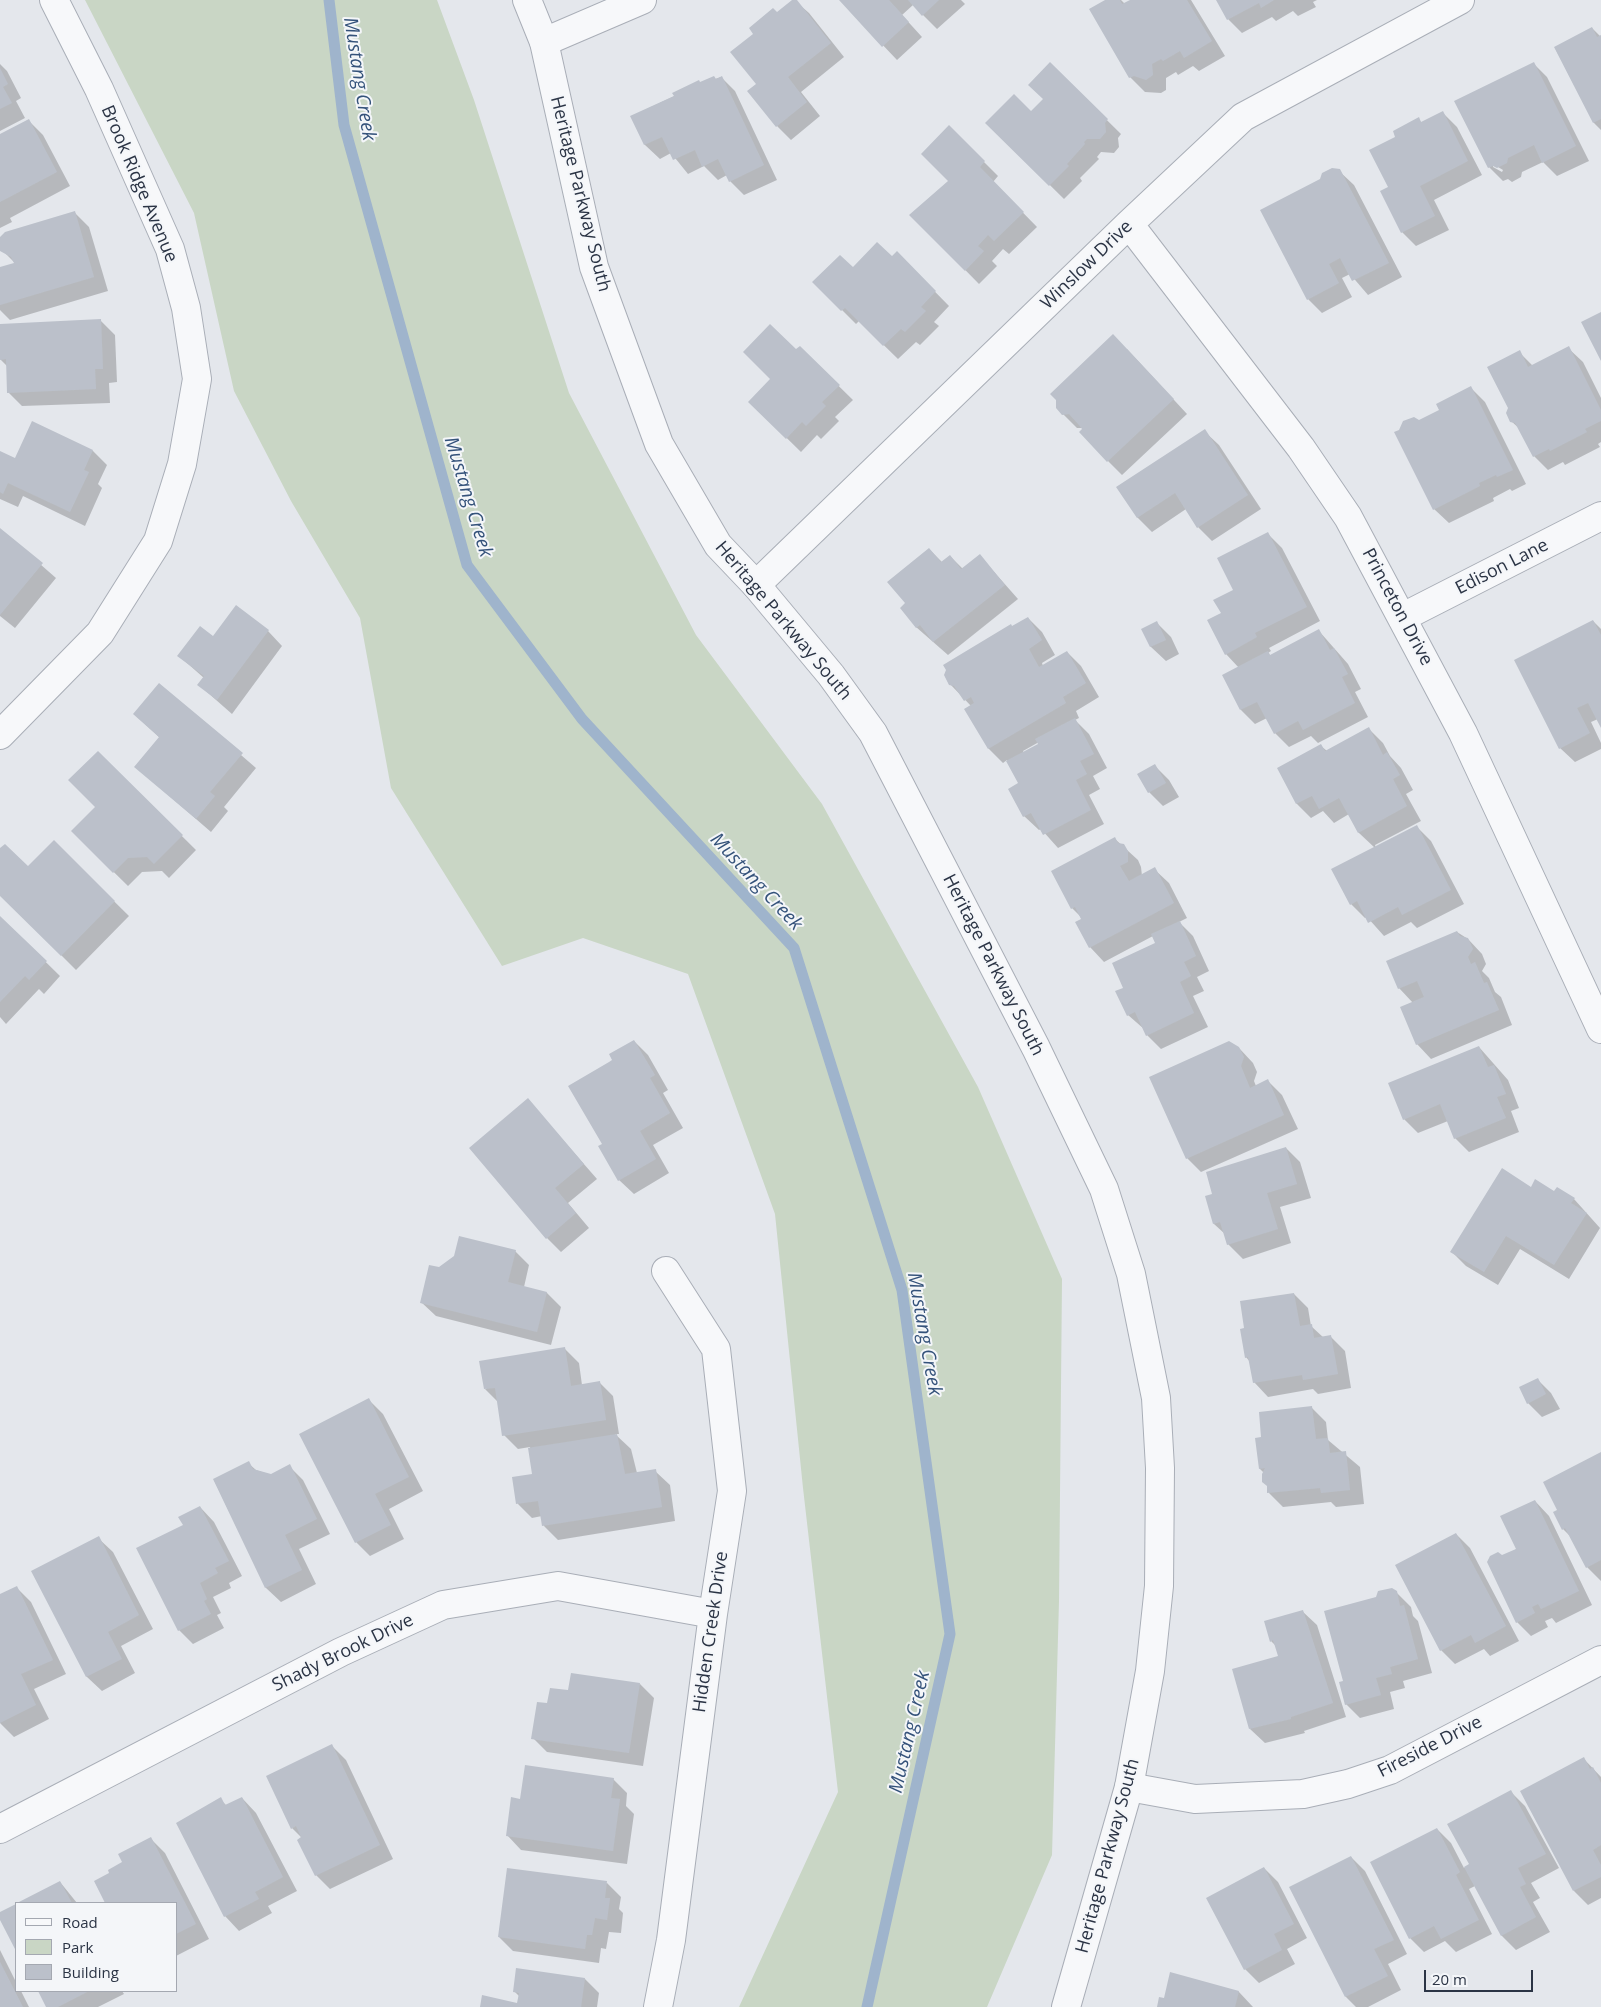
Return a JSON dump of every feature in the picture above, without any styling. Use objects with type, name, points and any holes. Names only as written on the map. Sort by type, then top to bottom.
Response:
[{"type":"street","name":"Brook Ridge Avenue","points":[[0,735],[100,633],[158,540],[182,464],[197,379],[186,308],[170,249],[98,89],[54,0]]},
{"type":"street","name":"Heritage Parkway South","points":[[527,0],[544,42],[594,267],[659,444],[718,545],[756,585],[831,674],[873,732],[1036,1048],[1104,1189],[1131,1274],[1156,1398],[1160,1478],[1159,1586],[1150,1671],[1129,1788],[1066,2007]]},
{"type":"street","points":[[544,42],[642,0]]},
{"type":"street","name":"Winslow Drive","points":[[756,585],[1129,224],[1243,118],[1460,0]]},
{"type":"street","name":"Princeton Drive","points":[[1129,224],[1301,448],[1348,517],[1403,617],[1463,733],[1601,1029]]},
{"type":"street","name":"Edison Lane","points":[[1403,617],[1601,516]]},
{"type":"street","name":"Hidden Creek Drive","points":[[658,2007],[672,1940],[713,1614],[732,1491],[716,1349],[666,1271]]},
{"type":"street","name":"Shady Brook Drive","points":[[0,1829],[341,1652],[443,1605],[558,1586],[713,1614]]},
{"type":"street","name":"Fireside Drive","points":[[1129,1788],[1195,1799],[1303,1794],[1348,1784],[1390,1770],[1601,1660]]},
{"type":"green space","points":[[85,0],[437,0],[474,100],[569,393],[696,635],[822,804],[978,1087],[1062,1279],[1059,1601],[1052,1855],[987,2007],[739,2007],[838,1792],[803,1488],[775,1214],[688,974],[583,938],[502,966],[391,788],[360,618],[291,501],[234,391],[194,213]]},
{"type":"building","points":[[792,0],[797,0],[831,43],[788,77],[807,102],[776,127],[747,91],[756,84],[730,52],[753,34],[749,28],[773,8],[777,12]]},
{"type":"building","points":[[839,0],[889,0],[909,22],[882,47]]},
{"type":"building","points":[[908,0],[939,0],[922,16]]},
{"type":"building","points":[[1105,0],[1120,0],[1122,4],[1130,0],[1187,0],[1212,41],[1184,58],[1180,51],[1163,61],[1161,59],[1152,64],[1153,75],[1146,80],[1134,76],[1129,78],[1089,9]]},
{"type":"building","points":[[1216,0],[1274,0],[1261,8],[1259,3],[1227,20]]},
{"type":"building","points":[[1592,27],[1597,37],[1601,35],[1601,119],[1593,123],[1554,47]]},
{"type":"building","points":[[1050,62],[1108,119],[1105,123],[1106,132],[1100,139],[1087,139],[1084,142],[1085,144],[1067,164],[1069,166],[1049,186],[985,123],[1014,94],[1031,111],[1043,99],[1028,85]]},
{"type":"building","points":[[1534,62],[1576,146],[1542,163],[1534,145],[1508,158],[1507,163],[1497,168],[1493,166],[1488,168],[1454,101]]},
{"type":"building","points":[[0,68],[8,84],[3,87],[12,103],[0,109]]},
{"type":"building","points":[[714,76],[716,79],[722,76],[764,165],[729,182],[718,159],[702,167],[695,150],[673,160],[662,137],[644,145],[630,116],[674,96],[672,93],[699,80],[700,82]]},
{"type":"building","points":[[1443,111],[1468,161],[1420,186],[1435,216],[1401,233],[1380,191],[1388,187],[1369,150],[1395,137],[1393,131],[1419,117],[1421,122]]},
{"type":"building","points":[[29,119],[57,172],[0,202],[0,134]]},
{"type":"building","points":[[949,125],[985,161],[980,167],[1024,212],[994,241],[988,235],[978,246],[984,251],[965,271],[909,215],[948,181],[921,154]]},
{"type":"building","points":[[1332,168],[1340,169],[1389,263],[1352,281],[1340,258],[1329,264],[1339,283],[1307,300],[1260,210],[1320,179],[1322,173]]},
{"type":"building","points":[[75,211],[94,277],[0,305],[0,267],[14,263],[11,257],[0,251],[0,237],[5,232]]},
{"type":"building","points":[[877,242],[892,256],[897,251],[936,291],[921,307],[926,311],[905,332],[901,329],[883,346],[845,308],[841,311],[812,282],[840,255],[853,267]]},
{"type":"building","points":[[1601,312],[1601,361],[1581,322]]},
{"type":"building","points":[[101,319],[103,369],[95,369],[96,389],[7,393],[6,359],[0,360],[0,324]]},
{"type":"building","points":[[770,324],[796,349],[800,346],[840,385],[822,402],[826,406],[806,426],[802,422],[786,439],[748,402],[770,379],[743,352]]},
{"type":"building","points":[[1113,334],[1174,399],[1107,462],[1079,432],[1082,429],[1069,414],[1062,415],[1056,408],[1056,400],[1050,394]]},
{"type":"building","points":[[1569,346],[1601,410],[1601,421],[1585,429],[1587,432],[1550,451],[1549,449],[1533,457],[1515,423],[1510,422],[1506,413],[1508,408],[1487,367],[1520,350],[1528,367]]},
{"type":"building","points":[[1471,386],[1513,470],[1479,483],[1480,486],[1433,510],[1394,432],[1399,430],[1403,421],[1414,417],[1419,420],[1439,410],[1436,404]]},
{"type":"building","points":[[32,421],[93,450],[84,470],[89,472],[70,512],[8,483],[3,494],[0,492],[0,451],[15,458]]},
{"type":"building","points":[[1205,429],[1248,495],[1197,528],[1175,493],[1137,518],[1116,487]]},
{"type":"building","points":[[0,528],[43,563],[0,615]]},
{"type":"building","points":[[1268,532],[1307,607],[1255,633],[1257,637],[1225,655],[1207,620],[1221,613],[1213,600],[1233,590],[1217,558]]},
{"type":"building","points":[[929,548],[941,562],[950,555],[961,569],[980,554],[1005,585],[933,642],[920,625],[916,628],[900,608],[905,603],[887,582]]},
{"type":"building","points":[[236,605],[269,630],[217,700],[197,685],[204,676],[177,656],[200,626],[213,636]]},
{"type":"building","points":[[1028,617],[1042,640],[1029,649],[1039,667],[1067,651],[1086,683],[1063,697],[1066,703],[988,749],[964,709],[974,703],[971,697],[964,701],[954,686],[949,685],[944,675],[946,670],[943,665],[1011,624],[1012,626]]},
{"type":"building","points":[[1593,620],[1601,635],[1601,728],[1588,703],[1577,708],[1590,733],[1559,749],[1514,660]]},
{"type":"building","points":[[1157,621],[1166,640],[1150,647],[1141,629]]},
{"type":"building","points":[[1319,629],[1330,650],[1334,648],[1348,674],[1342,677],[1355,703],[1303,730],[1298,721],[1274,734],[1257,702],[1240,710],[1222,675],[1268,651],[1270,655]]},
{"type":"building","points":[[159,683],[243,753],[210,792],[215,796],[196,819],[134,767],[159,737],[133,714]]},
{"type":"building","points":[[1075,718],[1094,754],[1080,761],[1087,774],[1076,780],[1091,810],[1043,835],[1031,813],[1023,817],[1008,789],[1018,783],[1006,761],[1038,744],[1035,739]]},
{"type":"building","points":[[1369,727],[1383,755],[1387,752],[1400,775],[1393,779],[1407,806],[1358,833],[1339,798],[1319,809],[1312,796],[1296,804],[1277,768],[1321,744],[1325,751]]},
{"type":"building","points":[[98,751],[183,835],[154,864],[147,857],[128,858],[113,873],[71,831],[95,807],[68,780]]},
{"type":"building","points":[[1155,764],[1166,783],[1148,793],[1137,774]]},
{"type":"building","points":[[1417,825],[1451,890],[1402,915],[1398,907],[1368,923],[1357,901],[1350,905],[1331,869]]},
{"type":"building","points":[[1115,837],[1118,843],[1124,844],[1128,851],[1128,862],[1120,866],[1129,881],[1155,867],[1174,903],[1089,948],[1075,922],[1081,919],[1075,907],[1071,909],[1051,871]]},
{"type":"building","points":[[54,840],[115,901],[61,956],[0,896],[0,848],[5,844],[28,866]]},
{"type":"building","points":[[0,916],[47,961],[29,980],[25,976],[0,1002]]},
{"type":"building","points":[[1180,921],[1196,956],[1184,962],[1191,976],[1180,982],[1194,1013],[1146,1036],[1135,1012],[1127,1016],[1115,991],[1123,988],[1112,963],[1155,943],[1151,934]]},
{"type":"building","points":[[1457,931],[1460,936],[1468,938],[1473,949],[1468,957],[1471,964],[1475,962],[1484,983],[1487,982],[1499,1010],[1416,1045],[1400,1007],[1424,997],[1417,981],[1398,989],[1386,961]]},
{"type":"building","points":[[634,1040],[655,1075],[650,1078],[670,1113],[640,1131],[656,1159],[618,1181],[598,1146],[602,1144],[568,1086],[612,1060],[609,1054]]},
{"type":"building","points":[[1229,1041],[1239,1047],[1244,1057],[1241,1066],[1250,1088],[1268,1079],[1284,1115],[1186,1159],[1149,1077]]},
{"type":"building","points":[[1479,1046],[1488,1067],[1494,1065],[1506,1094],[1497,1097],[1506,1118],[1454,1139],[1440,1104],[1403,1120],[1388,1083]]},
{"type":"building","points":[[528,1098],[584,1164],[555,1188],[576,1213],[546,1239],[469,1148]]},
{"type":"building","points":[[1286,1147],[1297,1184],[1267,1193],[1278,1229],[1227,1245],[1220,1222],[1213,1224],[1205,1196],[1212,1194],[1206,1172]]},
{"type":"building","points":[[1502,1168],[1531,1187],[1535,1179],[1554,1191],[1557,1187],[1575,1198],[1571,1203],[1587,1213],[1554,1265],[1506,1236],[1484,1272],[1450,1252]]},
{"type":"building","points":[[459,1236],[516,1250],[508,1282],[547,1292],[537,1332],[420,1303],[429,1265],[439,1267],[454,1256]]},
{"type":"building","points":[[1294,1293],[1300,1326],[1312,1324],[1314,1338],[1331,1335],[1338,1374],[1303,1380],[1302,1375],[1253,1383],[1248,1357],[1245,1358],[1240,1329],[1244,1328],[1240,1301]]},
{"type":"building","points":[[565,1347],[571,1386],[600,1381],[606,1420],[502,1436],[495,1388],[484,1389],[479,1361]]},
{"type":"building","points":[[1538,1378],[1546,1394],[1527,1404],[1519,1387]]},
{"type":"building","points":[[369,1398],[409,1477],[375,1494],[391,1525],[355,1543],[299,1434]]},
{"type":"building","points":[[1312,1406],[1316,1439],[1328,1438],[1330,1453],[1346,1451],[1350,1490],[1321,1493],[1320,1488],[1267,1493],[1267,1486],[1262,1482],[1262,1474],[1265,1468],[1259,1469],[1255,1438],[1261,1437],[1259,1412]]},
{"type":"building","points":[[617,1434],[625,1474],[656,1469],[662,1507],[542,1526],[538,1501],[516,1504],[512,1477],[532,1474],[528,1448]]},
{"type":"building","points":[[1601,1452],[1601,1560],[1586,1568],[1565,1528],[1562,1530],[1553,1512],[1557,1510],[1543,1482]]},
{"type":"building","points":[[249,1461],[253,1469],[271,1474],[290,1464],[317,1519],[285,1535],[302,1570],[265,1588],[213,1479]]},
{"type":"building","points":[[1535,1500],[1579,1591],[1541,1609],[1538,1604],[1532,1607],[1535,1613],[1516,1623],[1487,1562],[1490,1556],[1498,1552],[1502,1555],[1516,1549],[1500,1516]]},
{"type":"building","points":[[200,1506],[229,1561],[215,1568],[218,1573],[200,1583],[207,1599],[204,1601],[211,1614],[178,1631],[136,1548],[183,1525],[178,1517]]},
{"type":"building","points":[[1456,1533],[1506,1626],[1475,1643],[1471,1635],[1440,1651],[1395,1565]]},
{"type":"building","points":[[99,1536],[139,1615],[108,1632],[122,1659],[86,1677],[31,1571]]},
{"type":"building","points":[[17,1586],[53,1660],[21,1674],[36,1705],[0,1723],[0,1594]]},
{"type":"building","points":[[1392,1588],[1397,1591],[1400,1606],[1404,1605],[1418,1659],[1390,1667],[1392,1674],[1376,1678],[1381,1695],[1345,1705],[1339,1682],[1343,1681],[1324,1611],[1376,1597],[1378,1591]]},
{"type":"building","points":[[1303,1610],[1333,1703],[1291,1717],[1291,1719],[1249,1729],[1232,1669],[1278,1656],[1273,1640],[1270,1642],[1264,1621]]},
{"type":"building","points":[[571,1673],[640,1683],[629,1753],[531,1739],[537,1702],[547,1703],[550,1688],[568,1690]]},
{"type":"building","points":[[332,1744],[380,1845],[315,1876],[297,1840],[301,1837],[296,1826],[291,1829],[266,1776]]},
{"type":"building","points":[[1584,1757],[1590,1769],[1593,1767],[1601,1783],[1601,1845],[1593,1850],[1601,1865],[1601,1877],[1573,1891],[1520,1791]]},
{"type":"building","points":[[525,1765],[614,1778],[611,1798],[620,1799],[613,1851],[506,1836],[511,1797],[520,1799]]},
{"type":"building","points":[[1511,1790],[1546,1854],[1518,1868],[1526,1884],[1520,1887],[1536,1917],[1501,1936],[1464,1867],[1469,1864],[1447,1824]]},
{"type":"building","points":[[221,1797],[225,1805],[242,1797],[283,1877],[255,1892],[259,1899],[224,1917],[176,1823]]},
{"type":"building","points":[[1437,1828],[1460,1872],[1456,1875],[1479,1920],[1441,1939],[1434,1926],[1409,1939],[1370,1862]]},
{"type":"building","points":[[151,1837],[196,1924],[178,1933],[178,1902],[104,1902],[94,1881],[109,1873],[108,1870],[122,1862],[118,1854]]},
{"type":"building","points":[[1351,1856],[1394,1940],[1374,1949],[1388,1976],[1345,1997],[1289,1887]]},
{"type":"building","points":[[1264,1867],[1294,1924],[1274,1934],[1282,1950],[1244,1970],[1206,1898]]},
{"type":"building","points":[[507,1868],[607,1881],[605,1898],[610,1898],[607,1920],[595,1918],[592,1935],[587,1935],[585,1949],[498,1937]]},
{"type":"building","points":[[60,1881],[71,1902],[19,1902]]},
{"type":"building","points":[[15,1904],[15,1949],[0,1920],[0,1912]]},
{"type":"building","points":[[0,1962],[23,2007],[0,2007]]},
{"type":"building","points":[[516,1968],[585,1978],[581,2007],[480,2007],[482,1995],[517,2003],[519,1993],[513,1992]]},
{"type":"building","points":[[1170,1972],[1239,1991],[1235,2007],[1157,2007],[1159,1997],[1164,1998]]},
{"type":"building","points":[[38,1992],[87,1992],[58,2007],[46,2007]]},
{"type":"waterway","name":"Mustang Creek","points":[[329,0],[344,125],[467,565],[582,719],[794,948],[902,1290],[950,1634],[867,2007]]}]
